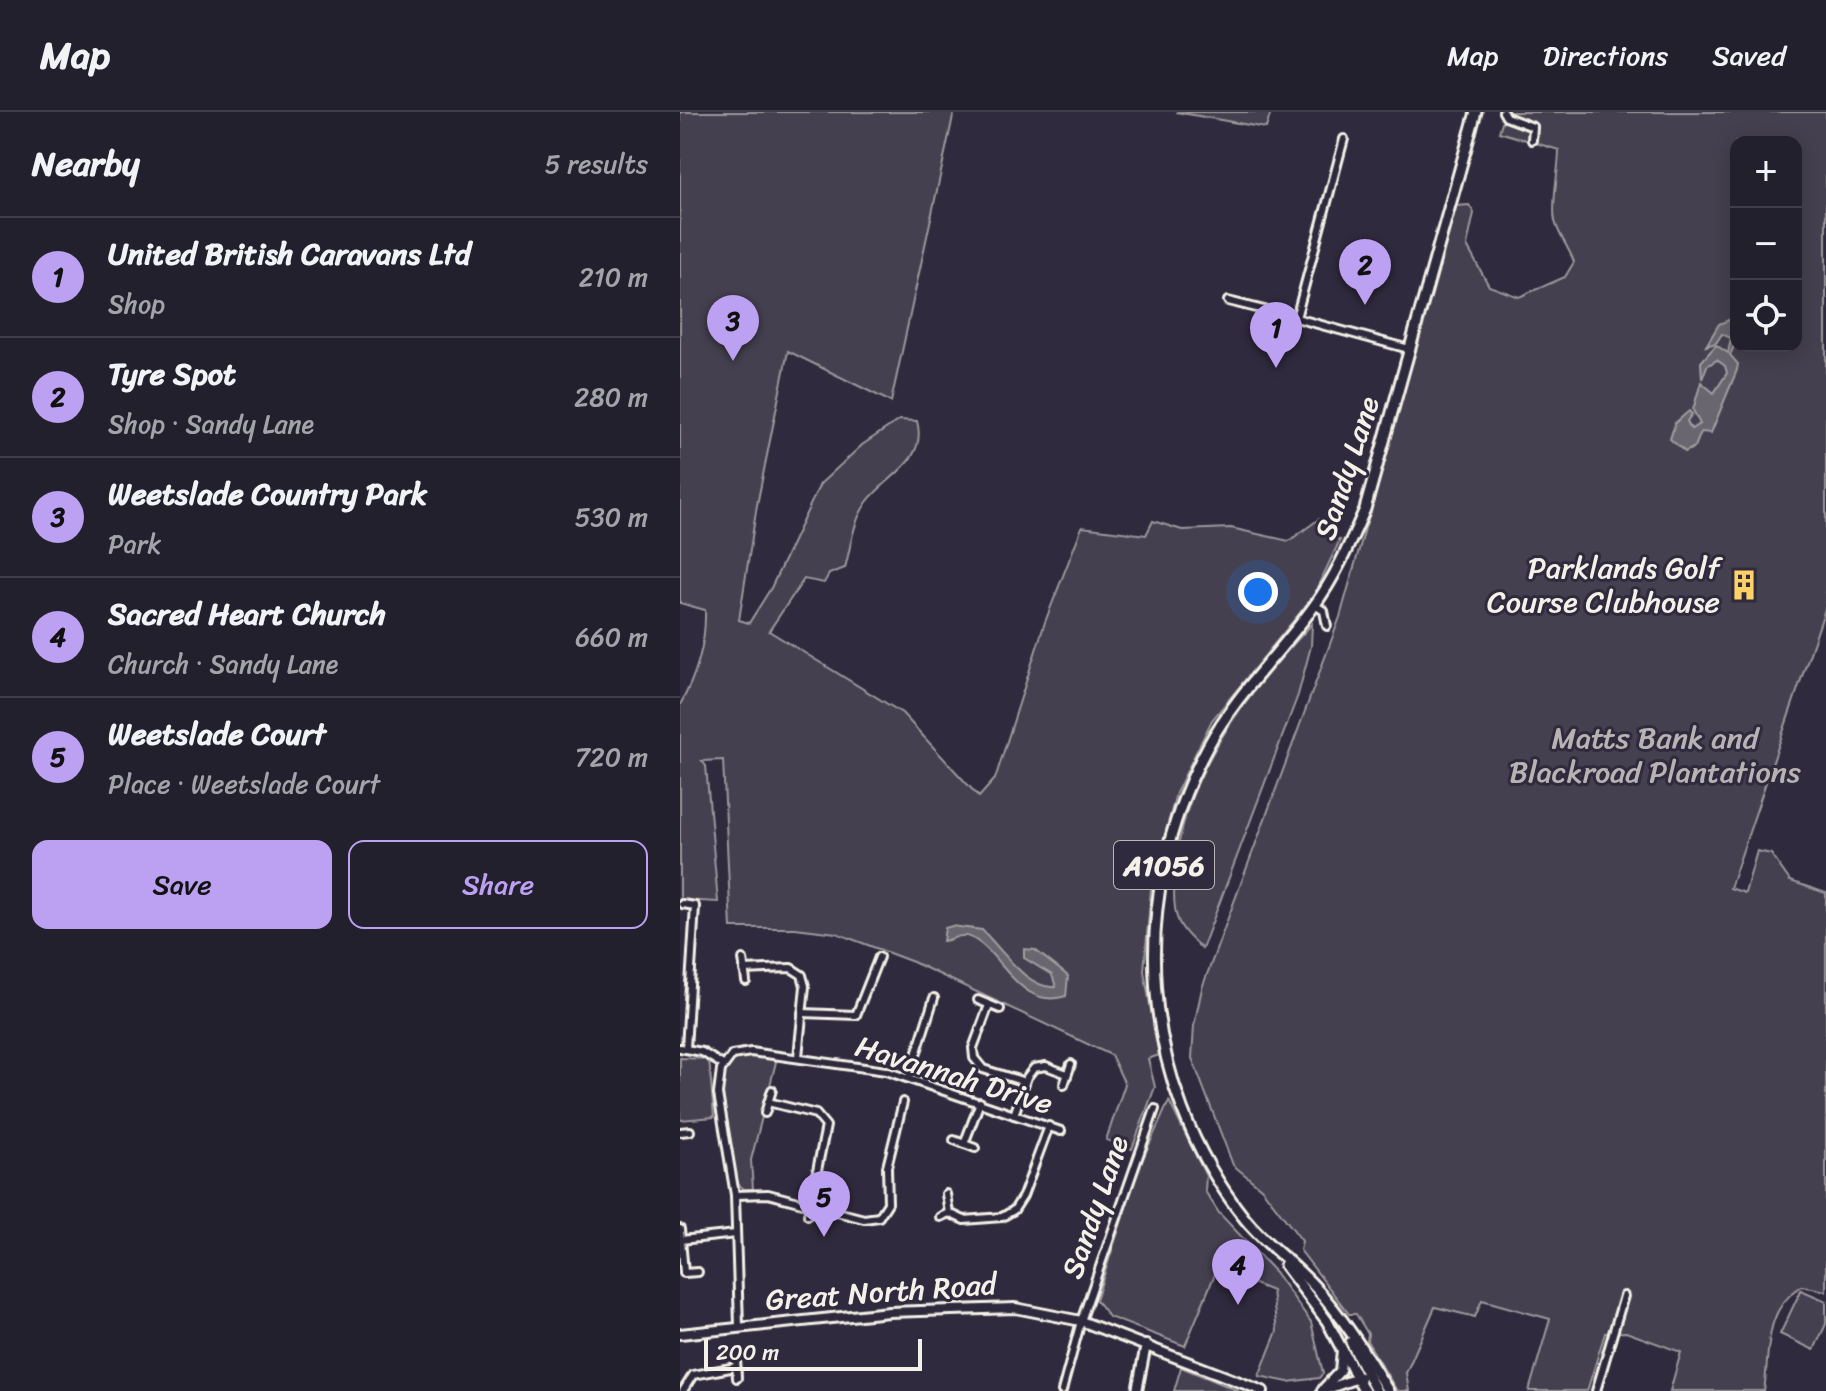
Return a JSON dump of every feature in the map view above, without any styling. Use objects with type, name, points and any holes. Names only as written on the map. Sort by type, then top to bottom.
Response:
[{"type":"main road","name":"Sandy Lane","points":[[1358,1387],[1342,1350],[1317,1307],[1244,1218],[1186,1124],[1176,1097],[1158,1022],[1154,931],[1159,885],[1174,823],[1208,746],[1224,720],[1315,605],[1344,557],[1365,509],[1476,112]]},
{"type":"main road","name":"Sandy Lane","points":[[1270,1247],[1312,1283],[1337,1314],[1388,1391]]},
{"type":"main road","name":"Great North Road","points":[[680,1334],[739,1326],[971,1307],[1015,1308],[1081,1321],[1263,1391]]},
{"type":"main road","points":[[1337,1314],[1376,1391]]},
{"type":"main road","points":[[1137,1391],[1146,1345]]},
{"type":"main road","points":[[1321,1391],[1340,1371],[1342,1350]]},
{"type":"main road","points":[[1321,1391],[1358,1387],[1368,1378]]},
{"type":"street","points":[[1503,112],[1506,117],[1533,127],[1532,140]]},
{"type":"street","points":[[1296,318],[1344,139]]},
{"type":"street","points":[[1228,301],[1409,349]]},
{"type":"street","points":[[1315,605],[1324,611],[1327,626]]},
{"type":"street","points":[[682,904],[707,906]]},
{"type":"street","points":[[695,906],[683,1048],[702,1052],[723,1065],[719,1113],[735,1195],[739,1326]]},
{"type":"street","points":[[802,1013],[856,1015],[879,957]]},
{"type":"street","points":[[743,959],[746,981]]},
{"type":"street","points":[[744,970],[791,968],[800,972],[805,982],[798,1057]]},
{"type":"street","points":[[873,972],[884,976]]},
{"type":"street","points":[[680,991],[690,992]]},
{"type":"street","points":[[909,1077],[934,998]]},
{"type":"street","points":[[978,1000],[1000,1009]]},
{"type":"street","points":[[989,1005],[973,1048],[974,1058],[983,1069],[1025,1082]]},
{"type":"street","points":[[929,1014],[939,1017]]},
{"type":"street","name":"Havannah Drive","points":[[723,1065],[732,1055],[743,1051],[866,1066],[909,1077],[1061,1131]]},
{"type":"street","points":[[1064,1085],[1071,1064]]},
{"type":"street","points":[[1014,1115],[1032,1069],[1040,1065],[1067,1074]]},
{"type":"street","points":[[765,1113],[772,1090]]},
{"type":"street","points":[[768,1102],[816,1114],[826,1126],[808,1215]]},
{"type":"street","points":[[735,1195],[768,1194],[867,1220],[882,1215],[888,1203],[887,1167],[903,1102]]},
{"type":"street","points":[[964,1144],[980,1102]]},
{"type":"street","name":"Sandy Lane","points":[[1062,1391],[1081,1321],[1155,1109]]},
{"type":"street","points":[[899,1118],[910,1121]]},
{"type":"street","points":[[940,1217],[949,1213],[964,1220],[1002,1217],[1014,1210],[1023,1196],[1049,1126]]},
{"type":"street","points":[[680,1132],[690,1131]]},
{"type":"street","points":[[954,1140],[975,1148]]},
{"type":"street","points":[[946,1194],[949,1213]]},
{"type":"street","points":[[680,1229],[682,1273],[698,1272]]},
{"type":"street","points":[[681,1240],[736,1234]]},
{"type":"street","points":[[1596,1391],[1624,1296]]},
{"type":"street","points":[[736,1358],[737,1378]]},
{"type":"street","points":[[683,1391],[693,1375],[736,1367]]},
{"type":"green space","points":[[680,112],[954,112],[891,402],[788,351],[757,505],[739,620],[749,623],[771,588],[820,484],[862,445],[899,420],[917,421],[919,435],[911,458],[862,509],[845,568],[829,574],[824,583],[804,579],[769,631],[902,713],[979,797],[995,779],[1045,622],[1082,527],[1146,535],[1153,521],[1182,530],[1231,528],[1289,541],[1319,519],[1337,522],[1328,537],[1340,540],[1313,597],[1212,720],[1176,793],[1151,889],[1144,971],[1159,1055],[1148,1059],[1155,1087],[1132,1149],[1106,1140],[1125,1084],[1111,1055],[913,962],[836,933],[795,928],[731,928],[723,760],[702,761],[706,766],[718,902],[680,900],[680,705],[699,659],[705,610],[680,603]]},
{"type":"green space","points":[[1176,112],[1271,112],[1266,128]]},
{"type":"green space","name":"Matts Bank and Blackroad Plantations","points":[[1505,112],[1826,112],[1826,606],[1730,888],[1745,893],[1757,851],[1771,854],[1790,881],[1826,893],[1826,1291],[1802,1286],[1780,1307],[1768,1347],[1764,1391],[1670,1391],[1681,1352],[1626,1332],[1605,1333],[1587,1391],[1529,1391],[1550,1319],[1482,1300],[1475,1317],[1435,1307],[1406,1373],[1409,1391],[1397,1391],[1367,1341],[1368,1334],[1356,1314],[1349,1314],[1300,1250],[1302,1241],[1262,1189],[1233,1165],[1192,1058],[1194,1026],[1202,988],[1340,617],[1456,206],[1469,205],[1474,213],[1467,246],[1489,286],[1519,297],[1565,277],[1574,262],[1555,221],[1559,150],[1499,132]]},
{"type":"green space","points":[[1312,624],[1311,646],[1298,695],[1202,949],[1181,926],[1174,900],[1180,836],[1190,802],[1204,769],[1242,707]]},
{"type":"green space","points":[[753,1056],[777,1058],[751,1160],[753,1189],[744,1189],[738,1184],[728,1140],[722,1089],[731,1061]]},
{"type":"green space","points":[[680,1058],[709,1059],[714,1117],[680,1120]]},
{"type":"green space","points":[[1169,1101],[1206,1176],[1205,1191],[1219,1213],[1275,1272],[1311,1322],[1323,1373],[1319,1378],[1288,1382],[1259,1376],[1277,1331],[1272,1291],[1217,1269],[1185,1346],[1109,1317],[1096,1300],[1139,1167]]},
{"type":"green space","points":[[1801,1290],[1826,1301],[1826,1324],[1814,1350],[1780,1334]]},
{"type":"green space","points":[[1181,1367],[1239,1391],[1174,1391]]},
{"type":"shaded area","points":[[1730,319],[1730,338],[1722,334],[1716,343],[1706,346],[1719,324]]},
{"type":"shaded area","points":[[1730,343],[1730,355],[1738,364],[1737,370],[1711,433],[1701,432],[1695,447],[1685,452],[1670,439],[1675,423],[1689,411],[1692,414],[1687,421],[1691,429],[1700,424],[1693,410],[1701,382],[1714,393],[1727,373],[1725,366],[1717,360],[1707,366],[1702,379],[1701,362],[1716,345],[1728,353]]},
{"type":"shaded area","points":[[945,928],[982,930],[1025,975],[1045,986],[1056,987],[1052,975],[1024,958],[1024,949],[1035,950],[1068,976],[1066,996],[1049,998],[1034,995],[1010,976],[979,942],[967,936],[943,941]]},
{"type":"place","name":"Tyre Spot","points":[[1365,305]]},
{"type":"place","name":"Weetslade Country Park","points":[[733,361]]},
{"type":"place","name":"United British Caravans Ltd","points":[[1276,368]]},
{"type":"place","name":"Parklands Golf Course Clubhouse","points":[[1744,585]]},
{"type":"place","name":"Weetslade Court","points":[[824,1237]]},
{"type":"place","name":"Sacred Heart Church","points":[[1238,1305]]}]
